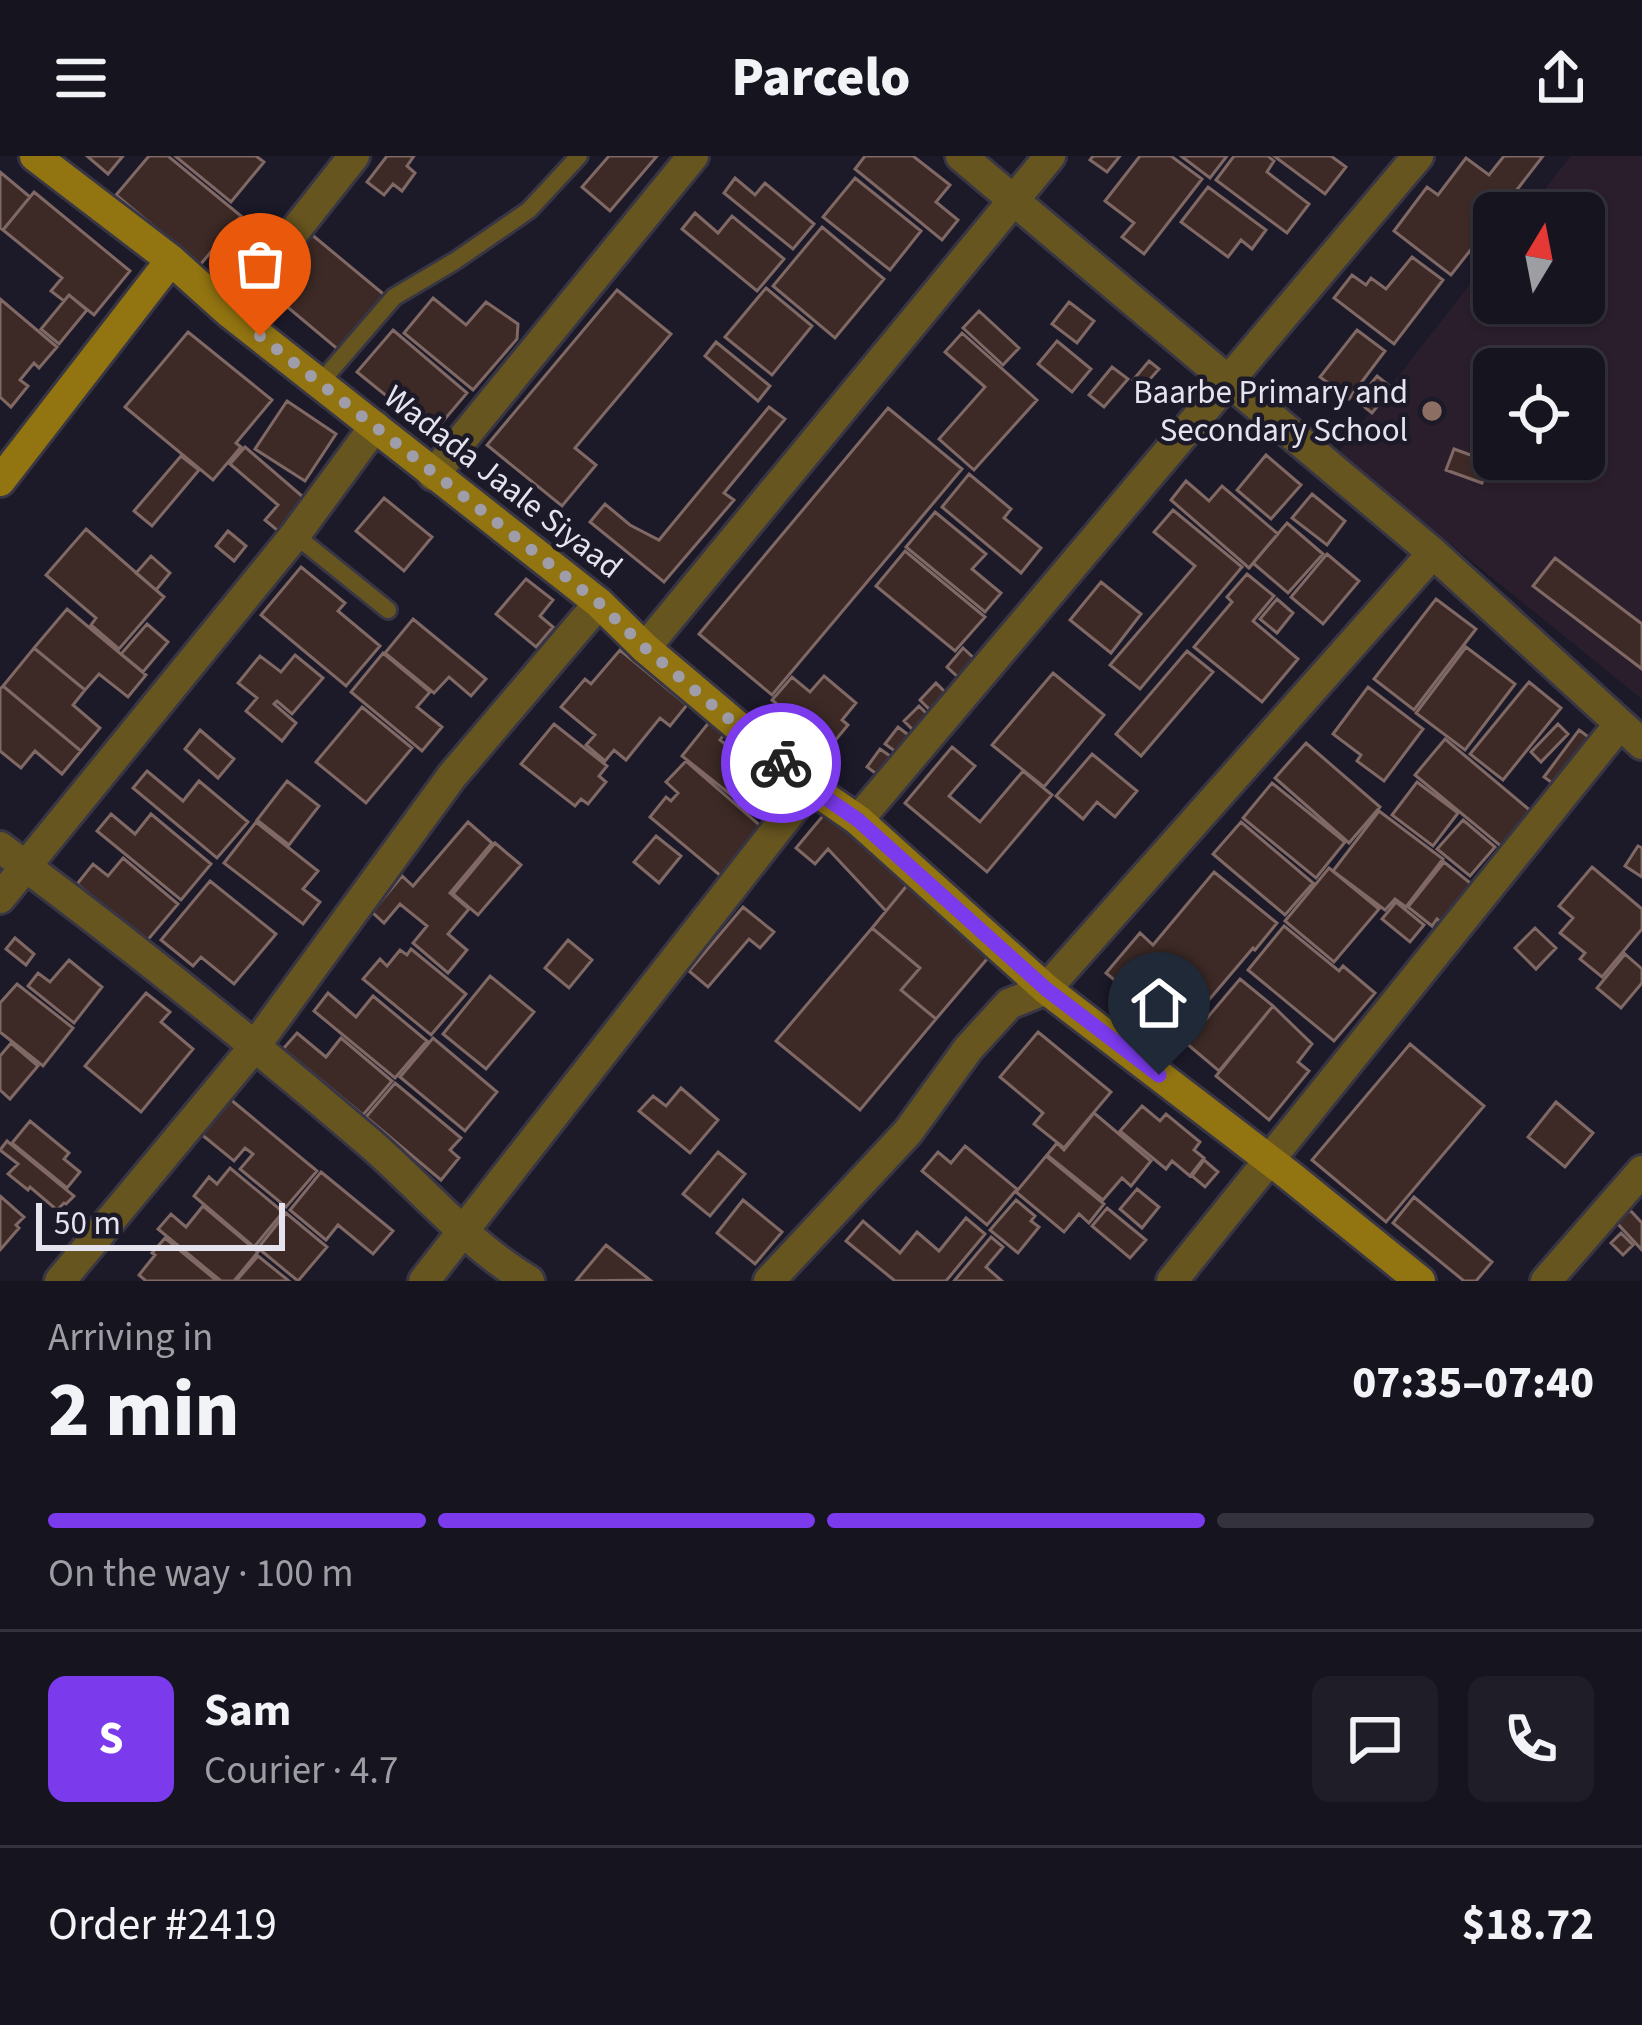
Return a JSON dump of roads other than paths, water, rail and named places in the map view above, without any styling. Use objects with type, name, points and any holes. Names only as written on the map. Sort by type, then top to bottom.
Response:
[{"type":"main road","name":"Wadada Jaale Siyaad","points":[[34,156],[599,603],[645,648],[810,787],[858,820],[1046,989],[1420,1281]]},
{"type":"main road","points":[[0,481],[171,260]]},
{"type":"street","points":[[230,313],[354,156]]},
{"type":"street","points":[[434,475],[693,156]]},
{"type":"street","points":[[961,156],[1433,554],[1630,734],[1172,1281]]},
{"type":"street","points":[[645,648],[1050,156]]},
{"type":"street","points":[[858,820],[1418,156]]},
{"type":"street","points":[[0,898],[295,535],[375,426]]},
{"type":"street","points":[[769,1281],[908,1132],[968,1049],[1010,1004],[1046,989],[1433,554]]},
{"type":"street","points":[[60,1281],[255,1046],[452,776],[599,603]]},
{"type":"street","points":[[424,1281],[810,787]]},
{"type":"street","points":[[0,847],[255,1046],[369,1142],[463,1233],[529,1281]]},
{"type":"street","points":[[1546,1281],[1642,1172]]},
{"type":"lane","points":[[320,383],[394,297],[529,210],[579,156]]},
{"type":"lane","points":[[295,535],[388,610]]},
{"type":"place","name":"Baarbe Primary and Secondary School","points":[[1432,411]]}]
